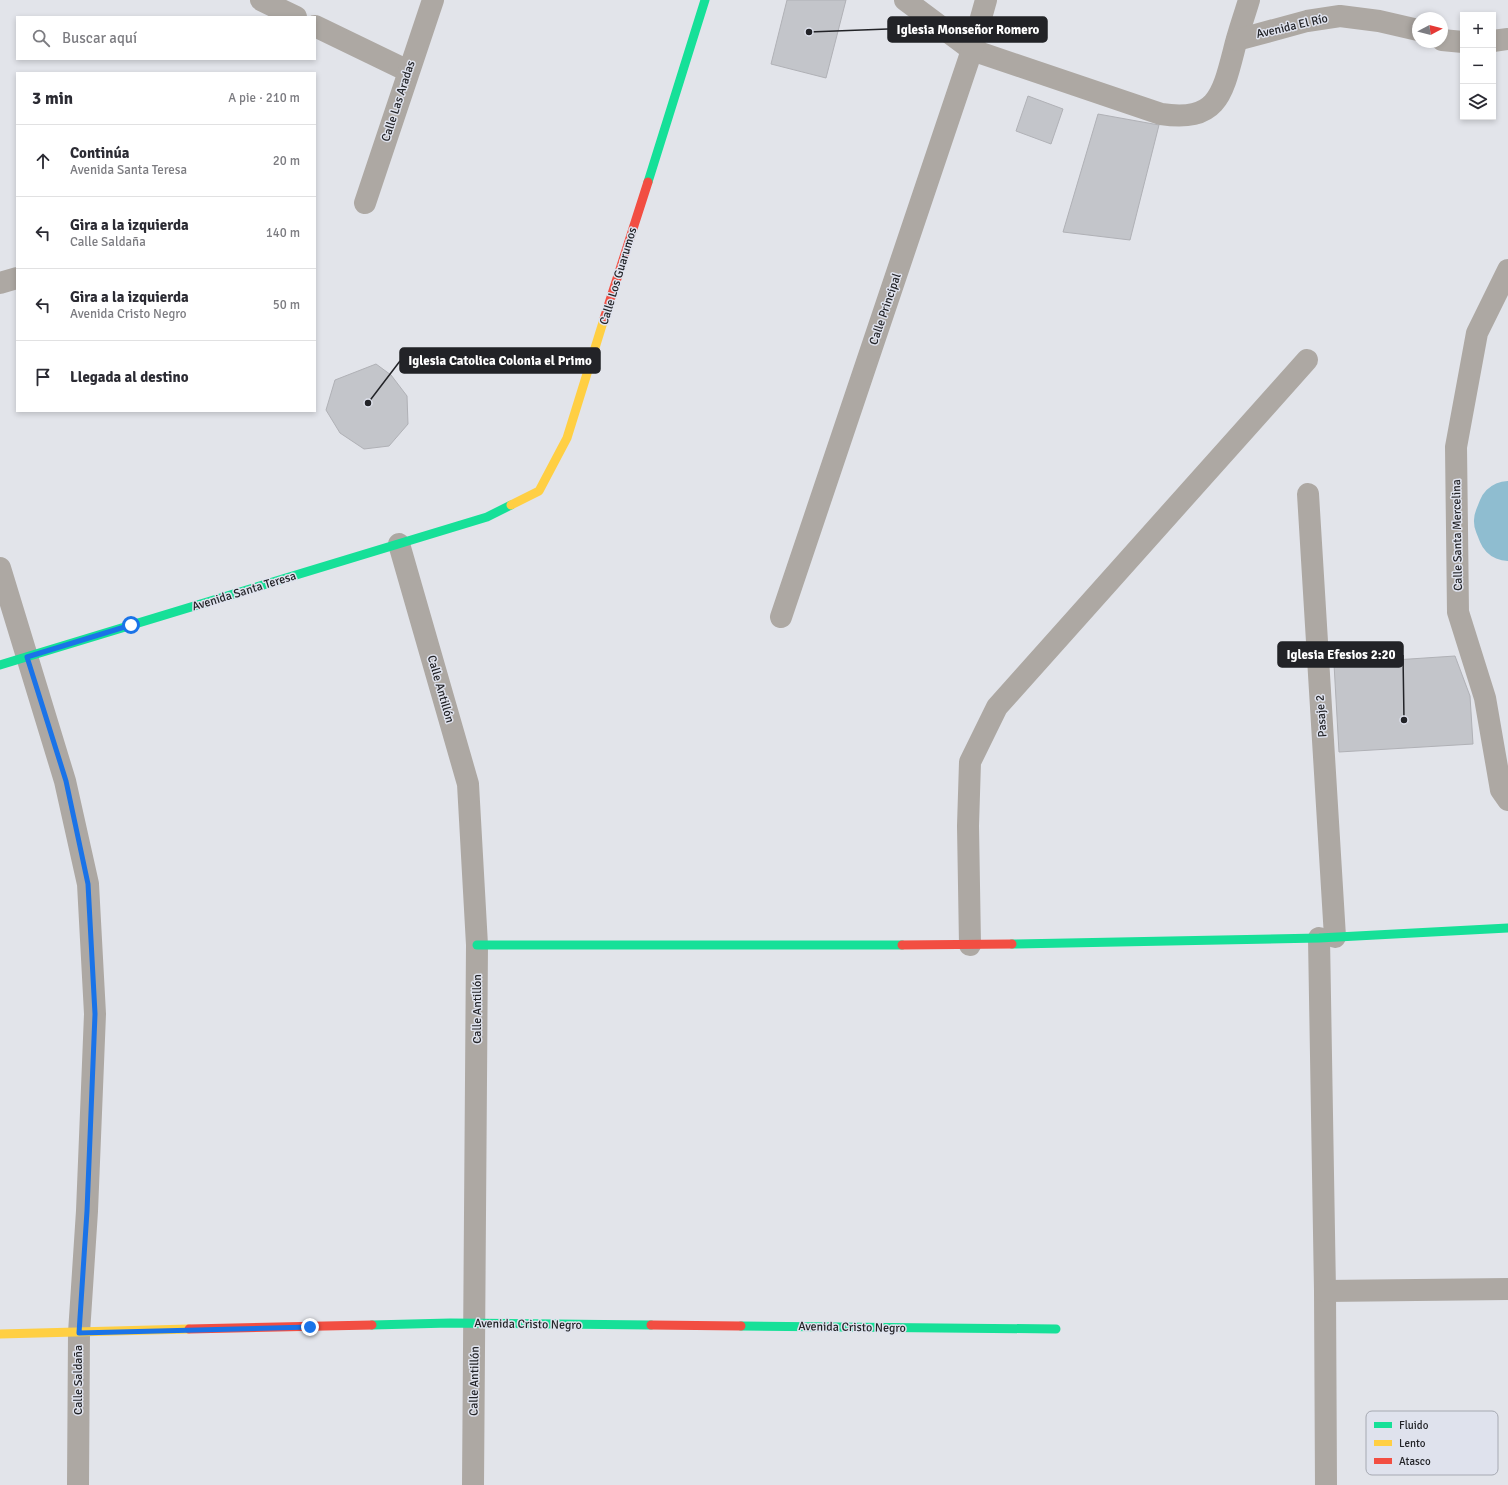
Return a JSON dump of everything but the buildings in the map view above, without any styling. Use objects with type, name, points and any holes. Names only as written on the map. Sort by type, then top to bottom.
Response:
[{"type":"street","points":[[261,0],[294,16]]},
{"type":"street","name":"Calle Las Aradas","points":[[364,203],[433,0]]},
{"type":"street","name":"Calle Los Guarumos","points":[[487,517],[539,492],[567,438],[705,0]]},
{"type":"street","points":[[905,0],[972,50],[1161,114],[1177,116],[1196,114],[1216,102],[1226,84],[1249,0]]},
{"type":"street","name":"Calle Principal","points":[[781,617],[972,50],[986,0]]},
{"type":"street","name":"Avenida El Río","points":[[1237,40],[1308,21],[1340,16],[1379,21],[1412,29]]},
{"type":"street","points":[[316,26],[408,71]]},
{"type":"street","points":[[1496,41],[1508,39]]},
{"type":"street","points":[[1448,41],[1460,42]]},
{"type":"street","name":"Calle Santa Mercelina","points":[[1508,270],[1477,333],[1456,447],[1458,612],[1485,698],[1501,790],[1508,800]]},
{"type":"street","points":[[0,283],[16,278]]},
{"type":"street","points":[[970,945],[968,826],[970,762],[997,707],[1307,360]]},
{"type":"street","name":"Pasaje 2","points":[[1308,494],[1327,938],[1325,1291],[1326,1485]]},
{"type":"street","name":"Avenida Santa Teresa","points":[[0,665],[487,517]]},
{"type":"street","name":"Calle Antillón","points":[[399,544],[468,784],[477,945],[473,1485]]},
{"type":"street","name":"Calle Saldaña","points":[[0,568],[66,781],[88,884],[95,1014],[87,1211],[79,1333],[78,1485]]},
{"type":"street","points":[[477,945],[970,945],[1327,938],[1508,928]]},
{"type":"street","points":[[1325,1291],[1508,1289]]},
{"type":"street","name":"Avenida Cristo Negro","points":[[0,1334],[475,1323],[1056,1329]]},
{"type":"waterway","points":[[1508,511],[1504,521],[1508,531]]},
{"type":"traffic: fast","points":[[648,182],[705,0]]},
{"type":"traffic: fast","points":[[0,665],[487,517],[511,505]]},
{"type":"traffic: fast","points":[[1012,944],[1319,938],[1508,928]]},
{"type":"traffic: fast","points":[[477,945],[902,945]]},
{"type":"traffic: fast","points":[[372,1325],[450,1323],[651,1325]]},
{"type":"traffic: fast","points":[[741,1326],[1056,1329]]},
{"type":"traffic: slow","points":[[511,505],[539,491],[567,438],[604,319]]},
{"type":"traffic: slow","points":[[0,1334],[189,1329]]},
{"type":"traffic: jam","points":[[604,319],[648,182]]},
{"type":"traffic: jam","points":[[902,945],[1012,944]]},
{"type":"traffic: jam","points":[[189,1329],[372,1325]]},
{"type":"traffic: jam","points":[[651,1325],[741,1326]]},
{"type":"place","name":"Iglesia Monseñor Romero","points":[[809,32]]},
{"type":"place","name":"Iglesia Catolica Colonia el Primo","points":[[368,403]]},
{"type":"place","name":"Iglesia Efesios 2:20","points":[[1404,720]]},
{"type":"route","points":[[131,625],[27,657],[66,781],[88,884],[95,1014],[87,1211],[79,1333],[310,1327]]}]
